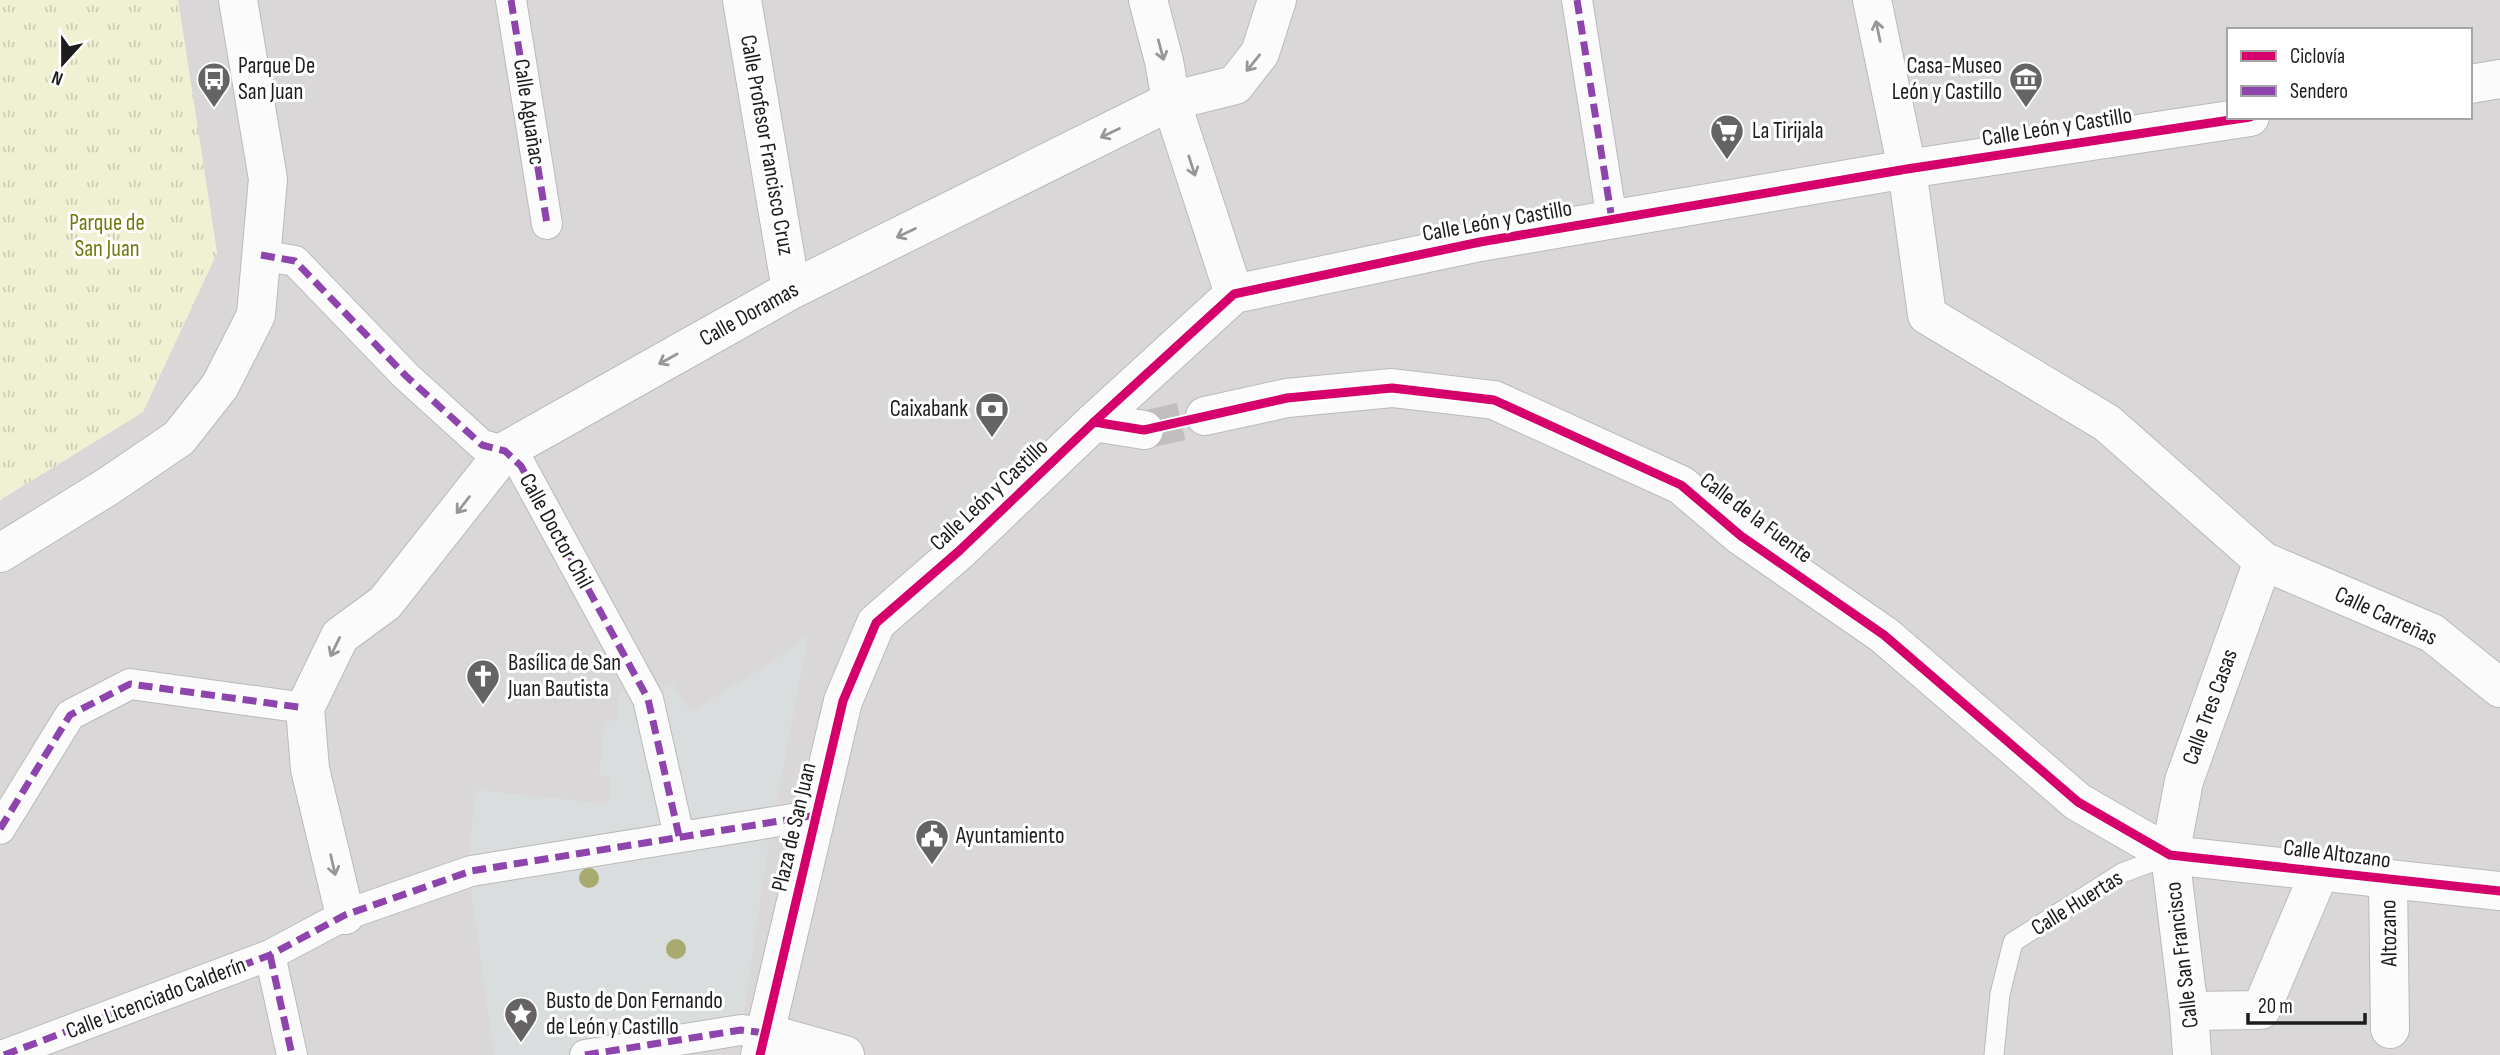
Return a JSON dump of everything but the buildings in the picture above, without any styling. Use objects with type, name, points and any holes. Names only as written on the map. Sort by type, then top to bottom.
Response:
[{"type":"street","points":[[0,553],[107,487],[179,438],[220,386],[256,315],[268,179],[238,0]]},
{"type":"street","name":"Calle Aguañac","points":[[512,0],[547,224]]},
{"type":"street","name":"Calle Profesor Francisco Cruz","points":[[742,0],[791,290]]},
{"type":"street","points":[[1148,0],[1171,101],[1234,294]]},
{"type":"street","name":"Calle Doramas","points":[[305,708],[340,636],[385,603],[505,451],[791,290],[1171,101],[1235,85],[1260,53],[1277,0]]},
{"type":"street","points":[[1577,0],[1612,220]]},
{"type":"street","points":[[1872,0],[1907,169]]},
{"type":"street","points":[[2472,84],[2500,79]]},
{"type":"street","name":"Calle León y Castillo","points":[[876,623],[959,551],[1234,294],[1480,242],[1907,169],[2237,119]]},
{"type":"street","name":"Calle Carreñas","points":[[1907,169],[1927,315],[2107,422],[2263,561],[2432,633],[2500,688]]},
{"type":"street","name":"Calle Doctor Chil","points":[[261,255],[295,261],[406,376],[482,445],[505,451],[521,466],[648,699],[678,836]]},
{"type":"street","name":"Calle de la Fuente","points":[[1205,416],[1287,398],[1392,388],[1494,400],[1681,485],[1741,536],[1884,635],[2078,802],[2170,855]]},
{"type":"street","points":[[1094,422],[1144,430]]},
{"type":"street","name":"Calle Tres Casas","points":[[2170,855],[2183,781],[2263,561]]},
{"type":"street","name":"Plaza de San Juan","points":[[763,1044],[844,701],[876,623]]},
{"type":"street","points":[[0,829],[70,715],[130,684],[305,708],[310,769],[345,915]]},
{"type":"street","name":"Calle Licenciado Calderín","points":[[4,1055],[270,955],[345,915],[471,871],[817,815]]},
{"type":"street","name":"Calle Altozano","points":[[2170,855],[2500,891]]},
{"type":"street","name":"Calle San Francisco","points":[[2170,855],[2192,1055]]},
{"type":"street","points":[[2189,1010],[2261,1010],[2320,871]]},
{"type":"street","name":"Altozano","points":[[2388,879],[2390,1029]]},
{"type":"street","points":[[270,955],[292,1055]]},
{"type":"street","points":[[585,1055],[741,1030],[763,1044],[845,1055]]},
{"type":"lane","name":"Calle Huertas","points":[[1994,1055],[2000,994],[2013,942],[2122,873],[2170,855]]},
{"type":"shaded area","points":[[178,0],[2500,0],[2500,1055],[0,1055],[0,500],[143,412],[217,253]]},
{"type":"shaded area","points":[[808,636],[767,854],[740,1041],[655,1055],[494,1055],[472,896],[470,842],[476,790],[608,804],[611,777],[599,775],[605,720],[617,721],[620,692],[648,699],[673,684],[690,712],[761,669]]},
{"type":"green space","name":"Parque de San Juan","points":[[0,0],[178,0],[217,253],[143,412],[0,500]]},
{"type":"tunnel","points":[[1144,430],[1205,416]]},
{"type":"marked path","points":[[511,0],[547,224]]},
{"type":"marked path","points":[[1577,0],[1612,220]]},
{"type":"marked path","points":[[261,255],[295,261],[406,376],[482,445],[505,451],[521,466],[648,699],[679,836]]},
{"type":"marked path","points":[[0,829],[70,715],[130,684],[305,708]]},
{"type":"marked path","points":[[4,1055],[270,955],[345,915],[471,871],[817,815]]},
{"type":"marked path","points":[[270,955],[292,1055]]},
{"type":"marked path","points":[[585,1055],[741,1030],[766,1033]]},
{"type":"cycle path","points":[[760,1055],[843,701],[876,623],[959,551],[1234,294],[1480,242],[1907,169],[2237,119]]},
{"type":"cycle path","points":[[1094,422],[1144,430],[1287,398],[1392,388],[1494,400],[1681,485],[1741,536],[1884,635],[2078,802],[2170,855],[2500,891]]},
{"type":"place","name":"Parque De San Juan","points":[[214,109]]},
{"type":"place","name":"Casa-Museo León y Castillo","points":[[2026,109]]},
{"type":"place","name":"La Tirijala","points":[[1727,161]]},
{"type":"place","name":"Caixabank","points":[[992,439]]},
{"type":"place","name":"Basílica de San Juan Bautista","points":[[483,706]]},
{"type":"place","name":"Ayuntamiento","points":[[932,866]]},
{"type":"place","name":"Busto de Don Fernando de León y Castillo","points":[[521,1044]]}]
